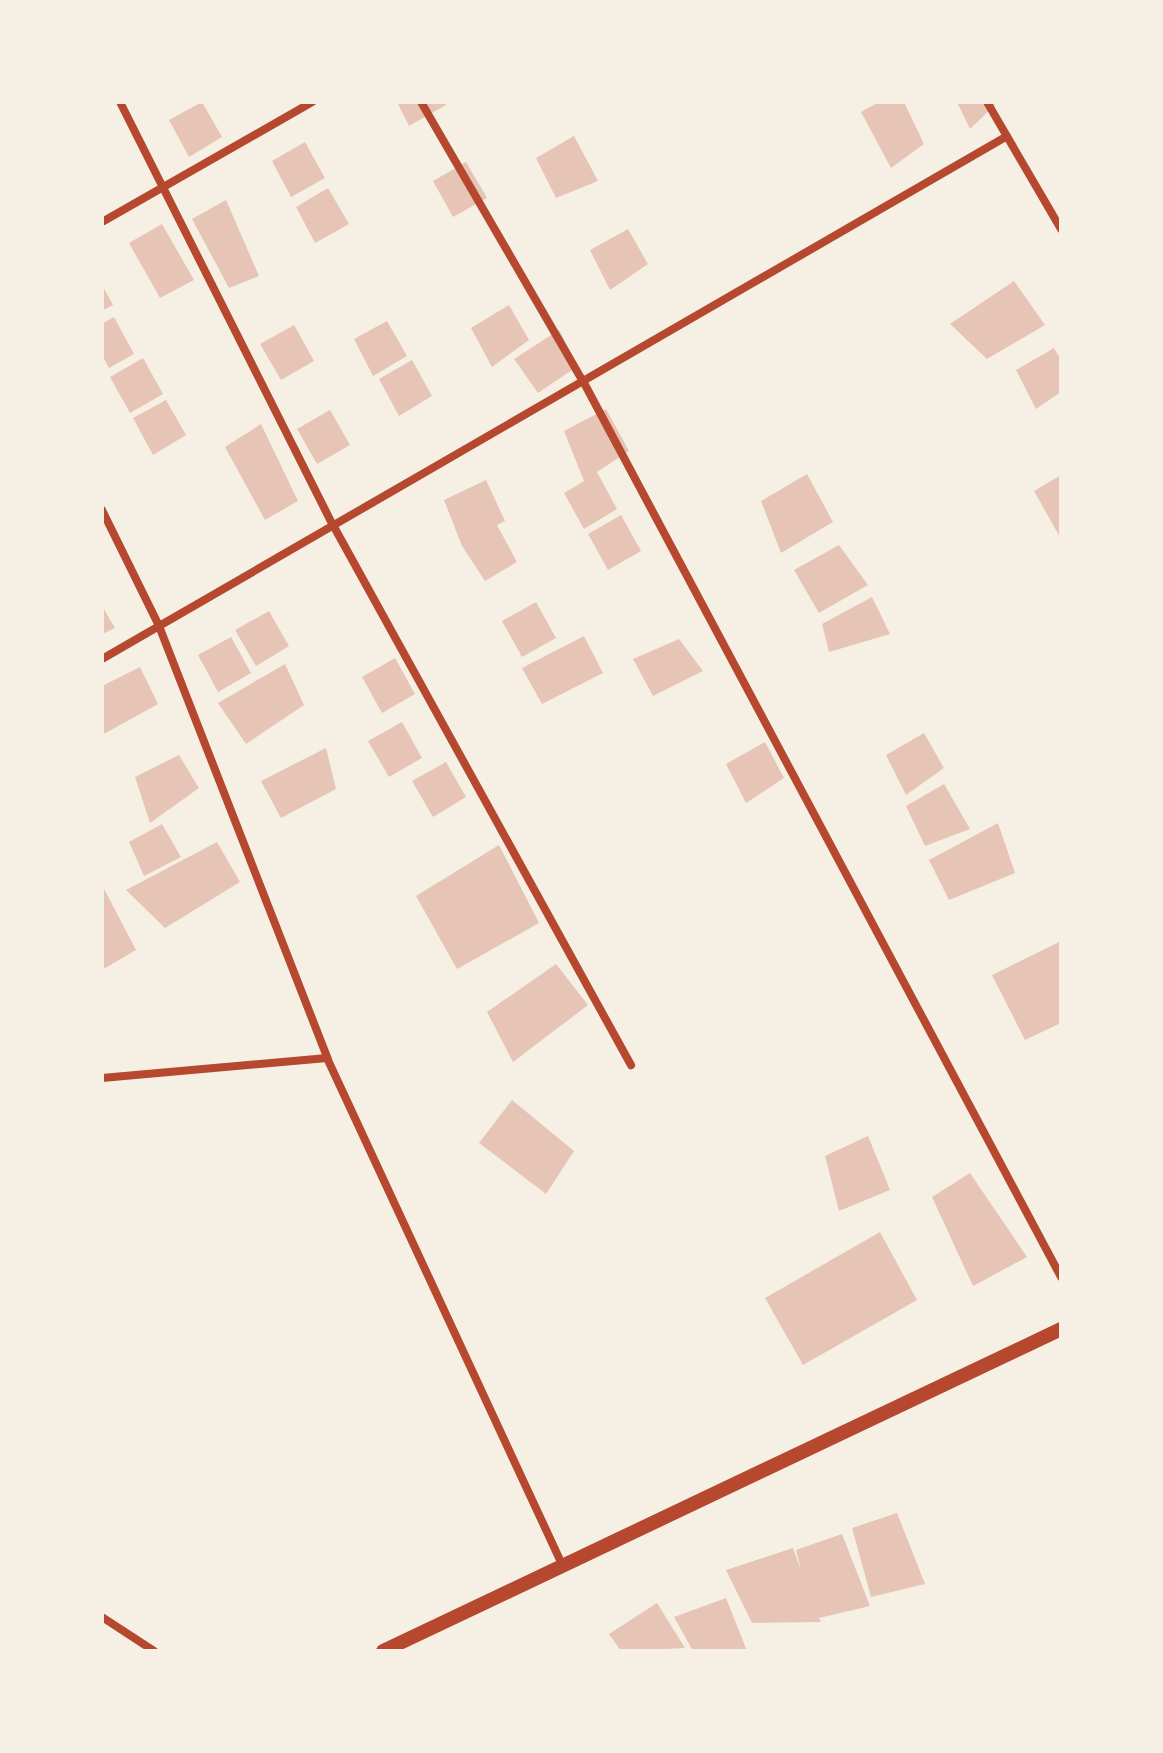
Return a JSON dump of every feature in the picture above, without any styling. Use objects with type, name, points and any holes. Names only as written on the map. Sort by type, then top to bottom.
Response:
[{"type":"street","points":[[120,102],[333,525],[631,1065]]},
{"type":"street","points":[[102,222],[312,102]]},
{"type":"street","points":[[421,102],[583,381],[1061,1277]]},
{"type":"street","points":[[987,102],[1061,229]]},
{"type":"street","points":[[102,659],[1007,136]]},
{"type":"street","points":[[102,510],[159,626],[327,1058],[561,1562]]},
{"type":"street","points":[[102,1078],[327,1058]]},
{"type":"street","points":[[386,1650],[561,1562],[1061,1329]]},
{"type":"street","points":[[102,1617],[154,1651]]},
{"type":"building","points":[[202,102],[222,137],[189,157],[169,120]]},
{"type":"building","points":[[397,102],[444,102],[446,105],[409,126]]},
{"type":"building","points":[[879,102],[904,102],[924,144],[891,168],[861,112]]},
{"type":"building","points":[[957,102],[998,102],[970,129]]},
{"type":"building","points":[[574,136],[598,181],[556,198],[536,158]]},
{"type":"building","points":[[305,142],[325,178],[291,197],[272,161]]},
{"type":"building","points":[[466,162],[487,198],[453,217],[433,181]]},
{"type":"building","points":[[328,188],[349,224],[315,243],[296,207]]},
{"type":"building","points":[[226,200],[259,276],[229,288],[192,219]]},
{"type":"building","points":[[162,224],[194,280],[160,298],[129,243]]},
{"type":"building","points":[[628,229],[648,264],[610,290],[590,250]]},
{"type":"building","points":[[1014,281],[1045,325],[987,359],[950,324]]},
{"type":"building","points":[[102,285],[113,305],[102,311]]},
{"type":"building","points":[[509,305],[529,340],[492,367],[471,328]]},
{"type":"building","points":[[114,317],[134,354],[109,368],[102,355],[102,324]]},
{"type":"building","points":[[387,321],[407,356],[373,376],[354,339]]},
{"type":"building","points":[[294,325],[314,361],[281,380],[260,344]]},
{"type":"building","points":[[559,330],[578,366],[538,393],[514,359]]},
{"type":"building","points":[[1054,348],[1061,360],[1061,392],[1036,409],[1016,370]]},
{"type":"building","points":[[143,358],[163,394],[130,413],[110,377]]},
{"type":"building","points":[[412,360],[432,396],[399,416],[379,379]]},
{"type":"building","points":[[166,400],[186,435],[153,455],[133,418]]},
{"type":"building","points":[[606,409],[629,451],[597,472],[617,509],[584,529],[564,493],[584,481],[564,431]]},
{"type":"building","points":[[330,410],[350,445],[317,464],[297,429]]},
{"type":"building","points":[[261,424],[298,501],[265,520],[225,447]]},
{"type":"building","points":[[807,474],[833,522],[781,553],[761,501]]},
{"type":"building","points":[[1061,475],[1061,539],[1034,491]]},
{"type":"building","points":[[486,480],[505,521],[497,525],[517,562],[485,581],[462,546],[444,500]]},
{"type":"building","points":[[621,515],[641,551],[608,570],[588,534]]},
{"type":"building","points":[[839,545],[868,585],[819,613],[794,570]]},
{"type":"building","points":[[872,597],[890,634],[829,652],[822,624]]},
{"type":"building","points":[[536,602],[556,638],[522,657],[502,621]]},
{"type":"building","points":[[102,606],[115,628],[102,634]]},
{"type":"building","points":[[269,611],[289,646],[256,666],[235,630]]},
{"type":"building","points":[[584,636],[603,673],[542,704],[522,668]]},
{"type":"building","points":[[231,637],[251,673],[218,692],[198,655]]},
{"type":"building","points":[[679,639],[703,671],[653,696],[633,659]]},
{"type":"building","points":[[395,658],[415,694],[382,713],[362,677]]},
{"type":"building","points":[[285,664],[304,705],[246,744],[218,703]]},
{"type":"building","points":[[140,667],[158,704],[102,735],[102,686]]},
{"type":"building","points":[[402,722],[422,758],[389,777],[368,741]]},
{"type":"building","points":[[924,733],[944,768],[906,795],[886,755]]},
{"type":"building","points":[[765,742],[784,778],[746,803],[726,764]]},
{"type":"building","points":[[326,748],[336,789],[281,818],[261,781]]},
{"type":"building","points":[[179,755],[199,788],[150,823],[135,777]]},
{"type":"building","points":[[446,762],[466,797],[433,817],[412,781]]},
{"type":"building","points":[[944,784],[970,829],[925,846],[906,806]]},
{"type":"building","points":[[998,823],[1015,873],[949,900],[929,860]]},
{"type":"building","points":[[162,824],[181,857],[144,876],[129,842]]},
{"type":"building","points":[[217,842],[240,882],[165,928],[126,890]]},
{"type":"building","points":[[499,845],[539,923],[457,969],[416,896]]},
{"type":"building","points":[[102,885],[136,950],[102,970]]},
{"type":"building","points":[[1061,941],[1061,1023],[1025,1040],[992,975]]},
{"type":"building","points":[[556,964],[588,1005],[513,1062],[487,1012]]},
{"type":"building","points":[[512,1100],[574,1151],[546,1194],[479,1143]]},
{"type":"building","points":[[868,1136],[890,1190],[839,1211],[825,1156]]},
{"type":"building","points":[[970,1173],[1027,1257],[973,1286],[932,1197]]},
{"type":"building","points":[[880,1232],[917,1300],[803,1365],[765,1298]]},
{"type":"building","points":[[897,1513],[925,1584],[871,1597],[852,1528]]},
{"type":"building","points":[[842,1534],[870,1606],[819,1618],[821,1622],[752,1623],[726,1570],[793,1548],[801,1570],[796,1550]]},
{"type":"building","points":[[726,1598],[747,1651],[693,1651],[674,1617]]},
{"type":"building","points":[[657,1603],[685,1648],[621,1651],[609,1634]]}]
